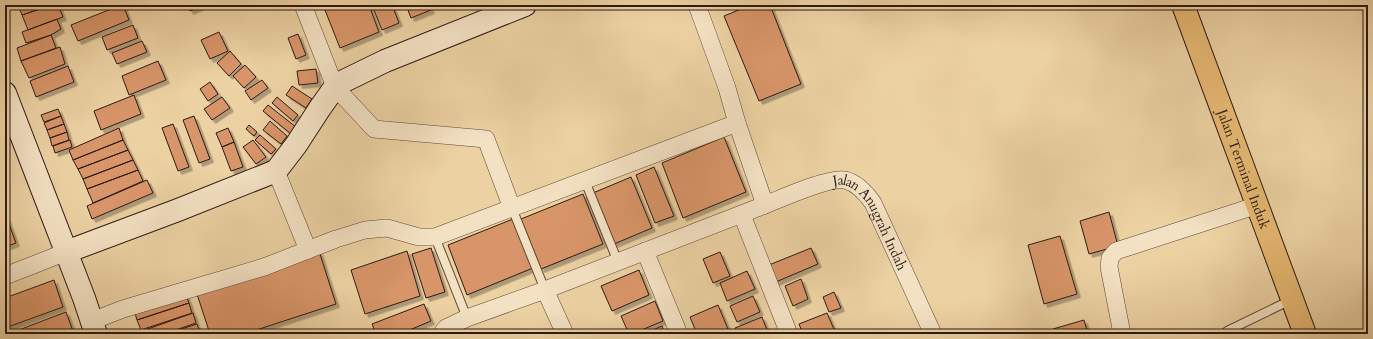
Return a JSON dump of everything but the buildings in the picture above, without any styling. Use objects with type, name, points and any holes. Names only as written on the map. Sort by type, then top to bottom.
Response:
[{"type":"highway","name":"Jalan Terminal Induk","points":[[1183,5],[1305,334]]},
{"type":"street","points":[[303,5],[335,87],[374,129],[486,139],[512,208]]},
{"type":"street","points":[[5,276],[276,171],[335,87],[353,76],[385,61],[525,5]]},
{"type":"street","points":[[697,5],[727,88],[737,123],[766,205]]},
{"type":"street","points":[[5,93],[94,328],[123,309],[264,267],[336,239],[365,230],[387,228],[419,237],[435,237],[737,123]]},
{"type":"street","points":[[276,171],[308,250]]},
{"type":"street","name":"Jalan Anugrah Indah","points":[[444,334],[444,330],[446,328],[467,318],[742,215],[804,189],[837,180],[843,180],[851,182],[866,193],[873,203],[933,334]]},
{"type":"street","points":[[1122,334],[1109,267],[1110,258],[1116,252],[1258,205]]},
{"type":"street","points":[[742,215],[789,334]]},
{"type":"street","points":[[645,251],[679,334]]},
{"type":"street","points":[[545,290],[565,334]]},
{"type":"lane","points":[[585,180],[618,262]]},
{"type":"lane","points":[[512,208],[545,290]]},
{"type":"lane","points":[[435,237],[467,318]]},
{"type":"lane","points":[[1227,331],[1292,299]]}]
